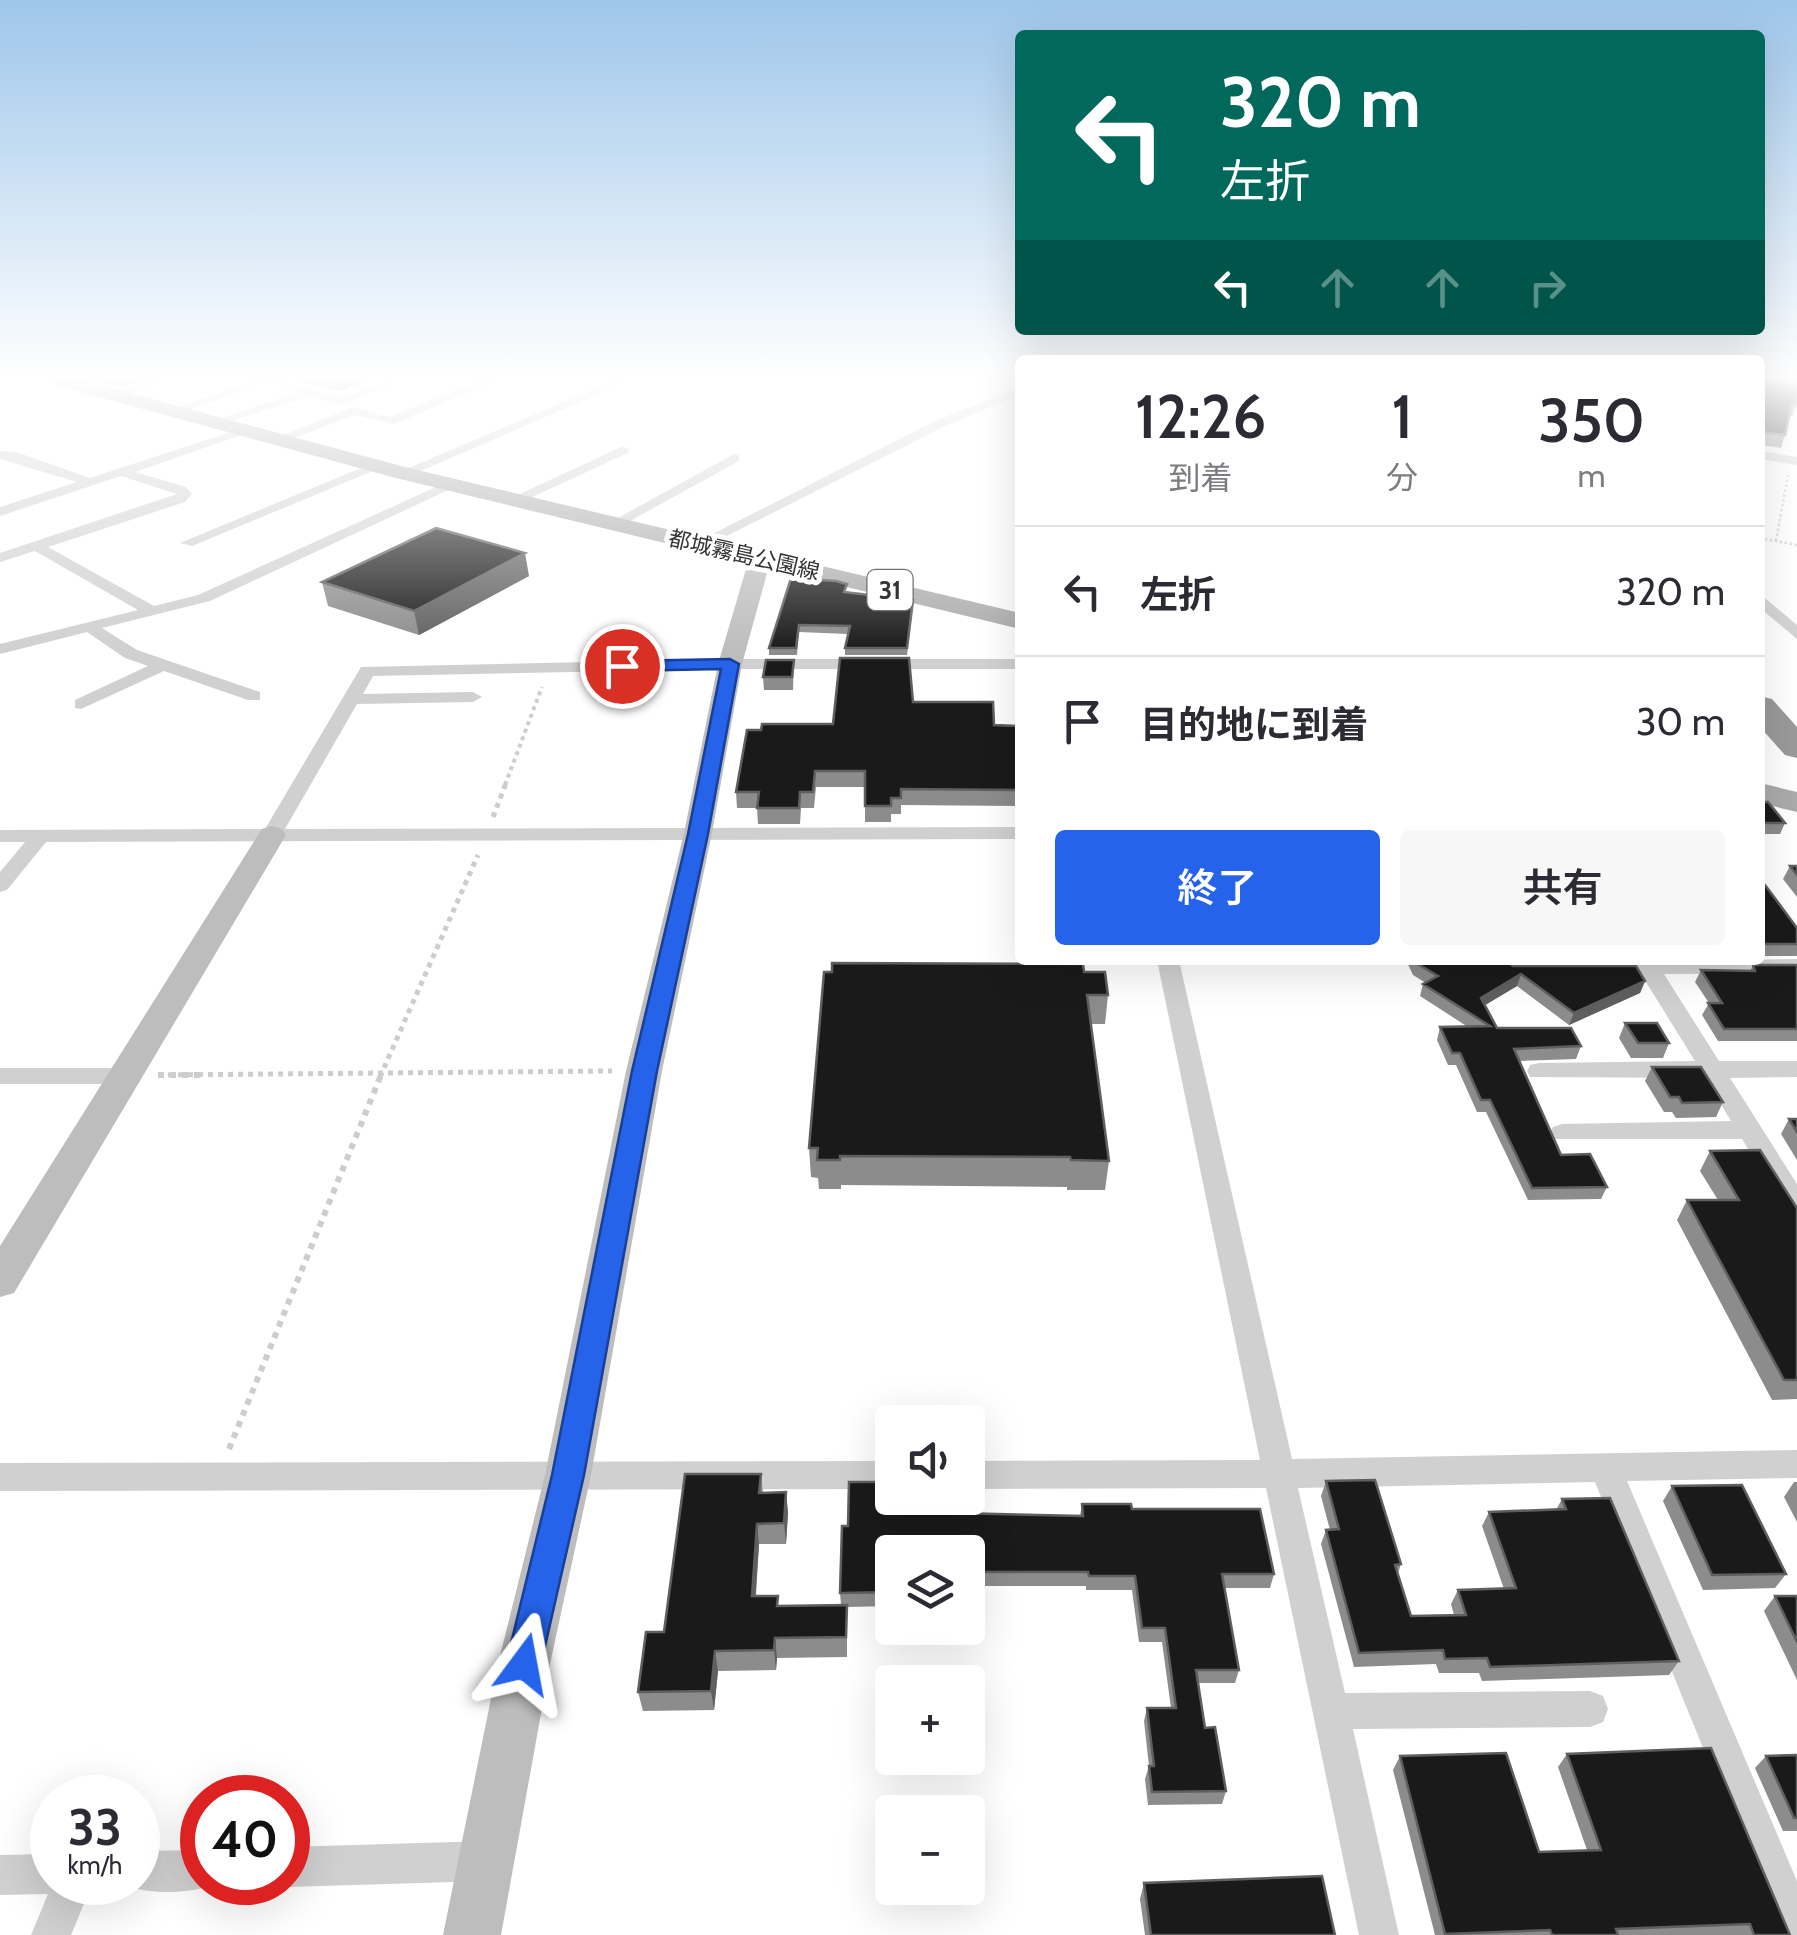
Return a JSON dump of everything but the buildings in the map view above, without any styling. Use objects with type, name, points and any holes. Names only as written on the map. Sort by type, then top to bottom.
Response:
[{"type":"highway","points":[[1765,712],[1797,748]]},
{"type":"main road","name":"都城霧島公園線","points":[[398,471],[1015,620]]},
{"type":"main road","points":[[1765,795],[1797,802]]},
{"type":"street","points":[[58,471],[90,482]]},
{"type":"street","points":[[187,543],[365,471]]},
{"type":"street","points":[[404,473],[408,471]]},
{"type":"street","points":[[514,500],[577,471]]},
{"type":"street","points":[[614,524],[710,471]]},
{"type":"street","points":[[698,544],[844,471]]},
{"type":"street","points":[[0,558],[138,516],[185,494],[121,472],[3,509]]},
{"type":"street","points":[[0,650],[232,588],[452,485]]},
{"type":"street","points":[[38,547],[153,612]]},
{"type":"street","points":[[472,1935],[524,1664],[568,1475],[644,1071],[698,834],[730,664],[760,559]]},
{"type":"street","points":[[1765,604],[1797,634]]},
{"type":"street","points":[[90,628],[131,654],[254,696]]},
{"type":"street","points":[[0,1281],[272,835],[367,671],[730,664],[1015,664]]},
{"type":"street","points":[[81,704],[163,665]]},
{"type":"street","points":[[351,699],[473,697]]},
{"type":"street","points":[[0,836],[1015,833]]},
{"type":"street","points":[[0,886],[40,836]]},
{"type":"street","points":[[1169,965],[1379,1935]]},
{"type":"street","points":[[1608,967],[1627,965]]},
{"type":"street","points":[[1647,965],[1797,1206]]},
{"type":"street","points":[[1747,965],[1797,966]]},
{"type":"street","points":[[1539,1071],[1797,1069]]},
{"type":"street","points":[[0,1076],[124,1076]]},
{"type":"street","points":[[1562,1133],[1750,1130]]},
{"type":"street","points":[[985,1475],[1797,1464]]},
{"type":"street","points":[[1604,1466],[1797,1929]]},
{"type":"street","points":[[0,1478],[875,1475]]},
{"type":"street","points":[[1330,1711],[1590,1709]]},
{"type":"street","points":[[310,1866],[486,1861]]},
{"type":"street","points":[[0,1876],[30,1875]]},
{"type":"street","points":[[51,1935],[63,1905]]},
{"type":"path","points":[[1776,541],[1791,471]]},
{"type":"path","points":[[1765,539],[1797,545]]},
{"type":"path","points":[[219,1475],[382,1072],[487,834],[550,667]]},
{"type":"path","points":[[124,1076],[644,1071]]},
{"type":"route","points":[[524,1664],[568,1475],[644,1071],[698,834],[730,664],[622,666]]}]
